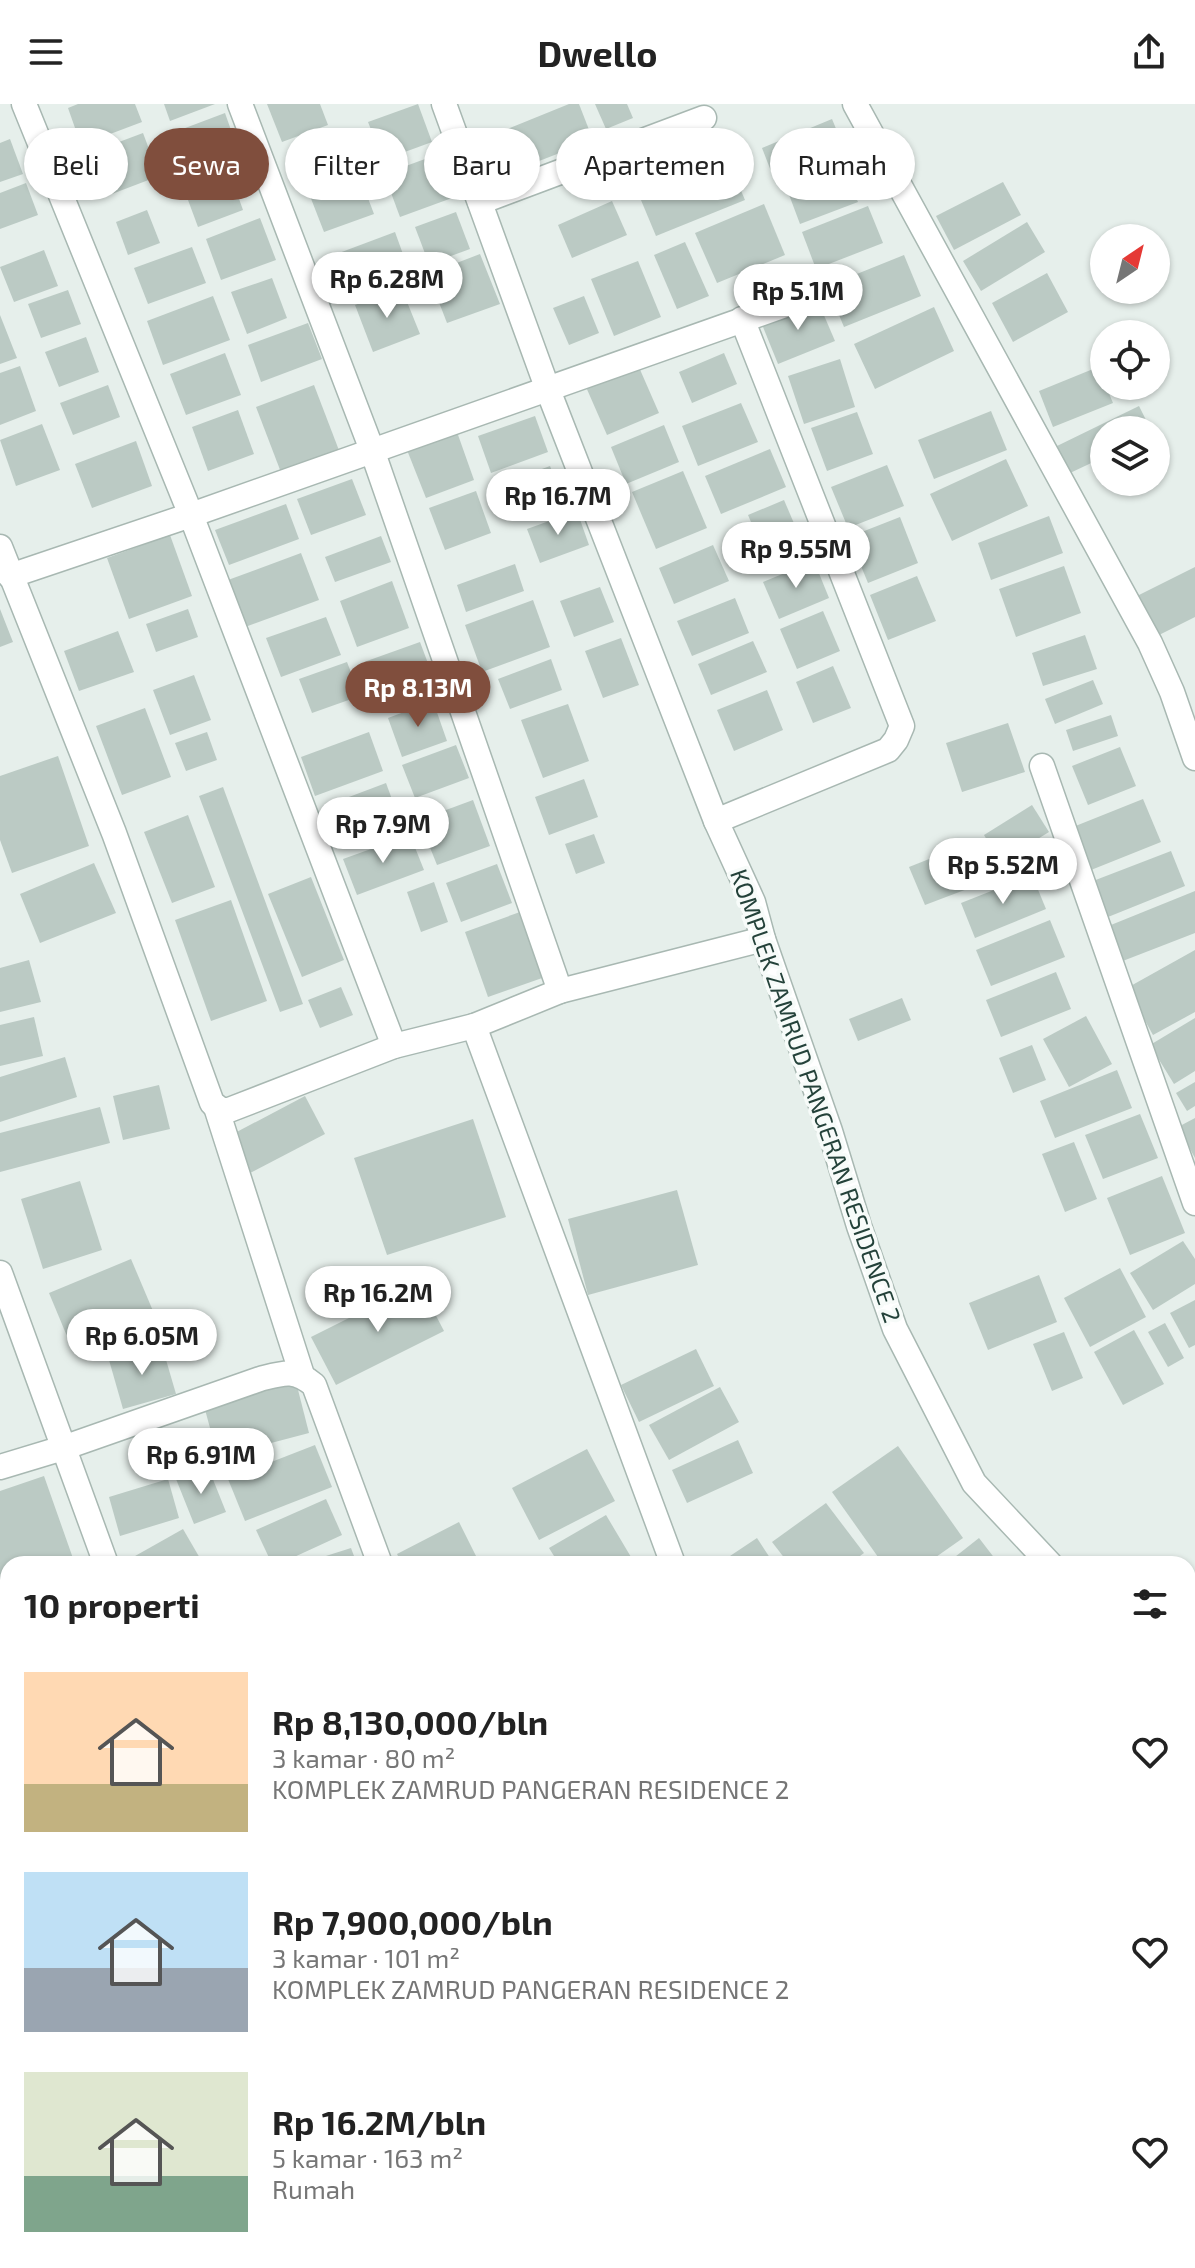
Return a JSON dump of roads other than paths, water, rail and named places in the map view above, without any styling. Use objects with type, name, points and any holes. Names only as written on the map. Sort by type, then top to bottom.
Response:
[{"type":"street","points":[[24,104],[191,515],[394,1046]]},
{"type":"street","points":[[240,104],[372,450],[560,991]]},
{"type":"street","name":"KOMPLEK ZAMRUD PANGERAN RESIDENCE 2","points":[[444,104],[548,390],[716,821],[753,902],[895,1329],[974,1483],[1042,1556]]},
{"type":"street","points":[[855,104],[1150,643],[1172,692],[1195,758]]},
{"type":"street","points":[[480,202],[704,118]]},
{"type":"street","points":[[10,576],[819,293]]},
{"type":"street","points":[[716,821],[888,750],[902,726],[742,319]]},
{"type":"street","points":[[0,547],[114,833],[216,1107],[302,1375],[314,1385],[377,1556]]},
{"type":"street","points":[[1042,766],[1195,1203]]},
{"type":"street","points":[[216,1107],[229,1110],[394,1046],[474,1026],[560,991],[763,939]]},
{"type":"street","points":[[474,1026],[670,1556]]},
{"type":"street","points":[[0,1273],[103,1556]]},
{"type":"street","points":[[0,1467],[260,1379],[284,1373],[302,1375]]}]
